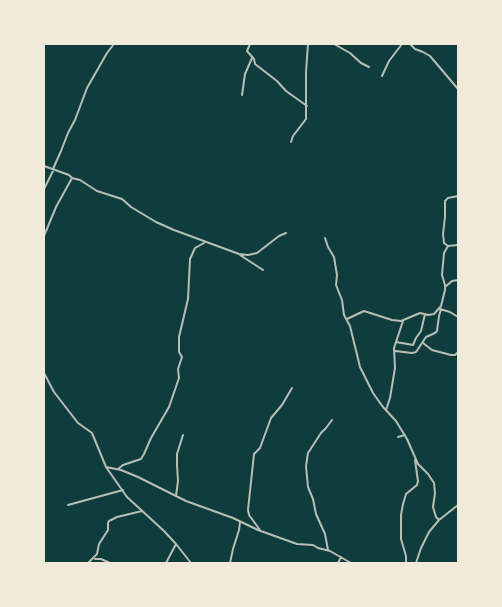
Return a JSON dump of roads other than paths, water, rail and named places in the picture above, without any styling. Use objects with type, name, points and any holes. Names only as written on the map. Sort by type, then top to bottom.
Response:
[{"type":"street","points":[[44,189],[75,120],[86,88],[114,44]]},
{"type":"street","points":[[250,44],[247,51],[256,65],[307,106]]},
{"type":"street","points":[[291,142],[293,136],[306,119],[308,44]]},
{"type":"street","points":[[334,44],[369,67]]},
{"type":"street","points":[[382,76],[389,61],[402,44]]},
{"type":"street","points":[[410,44],[434,61],[458,89]]},
{"type":"street","points":[[242,95],[244,74],[252,58]]},
{"type":"street","points":[[44,166],[80,180],[97,191],[122,199],[131,207],[156,222],[239,254],[257,253],[279,236],[286,233]]},
{"type":"street","points":[[44,236],[72,178]]},
{"type":"street","points":[[448,246],[444,243],[443,234],[445,201],[448,198],[458,196]]},
{"type":"street","points":[[325,238],[334,257],[337,274],[336,284],[364,377],[373,394],[393,417],[405,435],[415,458],[418,481],[406,494],[401,515],[401,539],[406,563]]},
{"type":"street","points":[[118,469],[122,465],[141,459],[169,407],[179,378],[178,369],[182,357],[179,352],[179,337],[188,299],[190,259],[195,248],[206,242]]},
{"type":"street","points":[[448,246],[458,245]]},
{"type":"street","points":[[394,351],[414,353],[426,336],[438,330],[437,324],[446,286],[442,275],[442,266],[444,253],[448,246]]},
{"type":"street","points":[[239,254],[263,270]]},
{"type":"street","points":[[446,286],[452,281],[458,280]]},
{"type":"street","points":[[347,319],[364,311],[392,320],[403,321],[420,313],[432,314],[440,309],[458,317]]},
{"type":"street","points":[[396,342],[413,345],[421,331],[425,314]]},
{"type":"street","points":[[386,410],[395,370],[394,348],[403,321]]},
{"type":"street","points":[[422,342],[432,350],[451,355],[455,355],[458,352]]},
{"type":"street","points":[[44,373],[54,392],[79,425],[92,433],[106,468],[128,497],[164,531],[191,563]]},
{"type":"street","points":[[260,531],[249,515],[248,510],[254,454],[260,448],[271,418],[282,405],[292,388]]},
{"type":"street","points":[[328,550],[308,487],[306,466],[308,454],[332,420]]},
{"type":"street","points":[[176,496],[178,454],[183,435]]},
{"type":"street","points":[[398,436],[405,435]]},
{"type":"street","points":[[415,458],[434,483],[436,494],[433,507],[439,520]]},
{"type":"street","points":[[106,468],[118,469],[186,501],[240,521],[260,531],[297,544],[313,545],[328,550],[351,563]]},
{"type":"street","points":[[68,504],[123,490]]},
{"type":"street","points":[[416,563],[425,539],[439,520],[458,505]]},
{"type":"street","points":[[88,563],[97,554],[99,544],[106,534],[109,521],[142,511]]},
{"type":"street","points":[[230,563],[240,521]]},
{"type":"street","points":[[166,563],[176,544]]},
{"type":"street","points":[[338,563],[341,557]]},
{"type":"street","points":[[92,560],[102,559],[110,563]]}]
